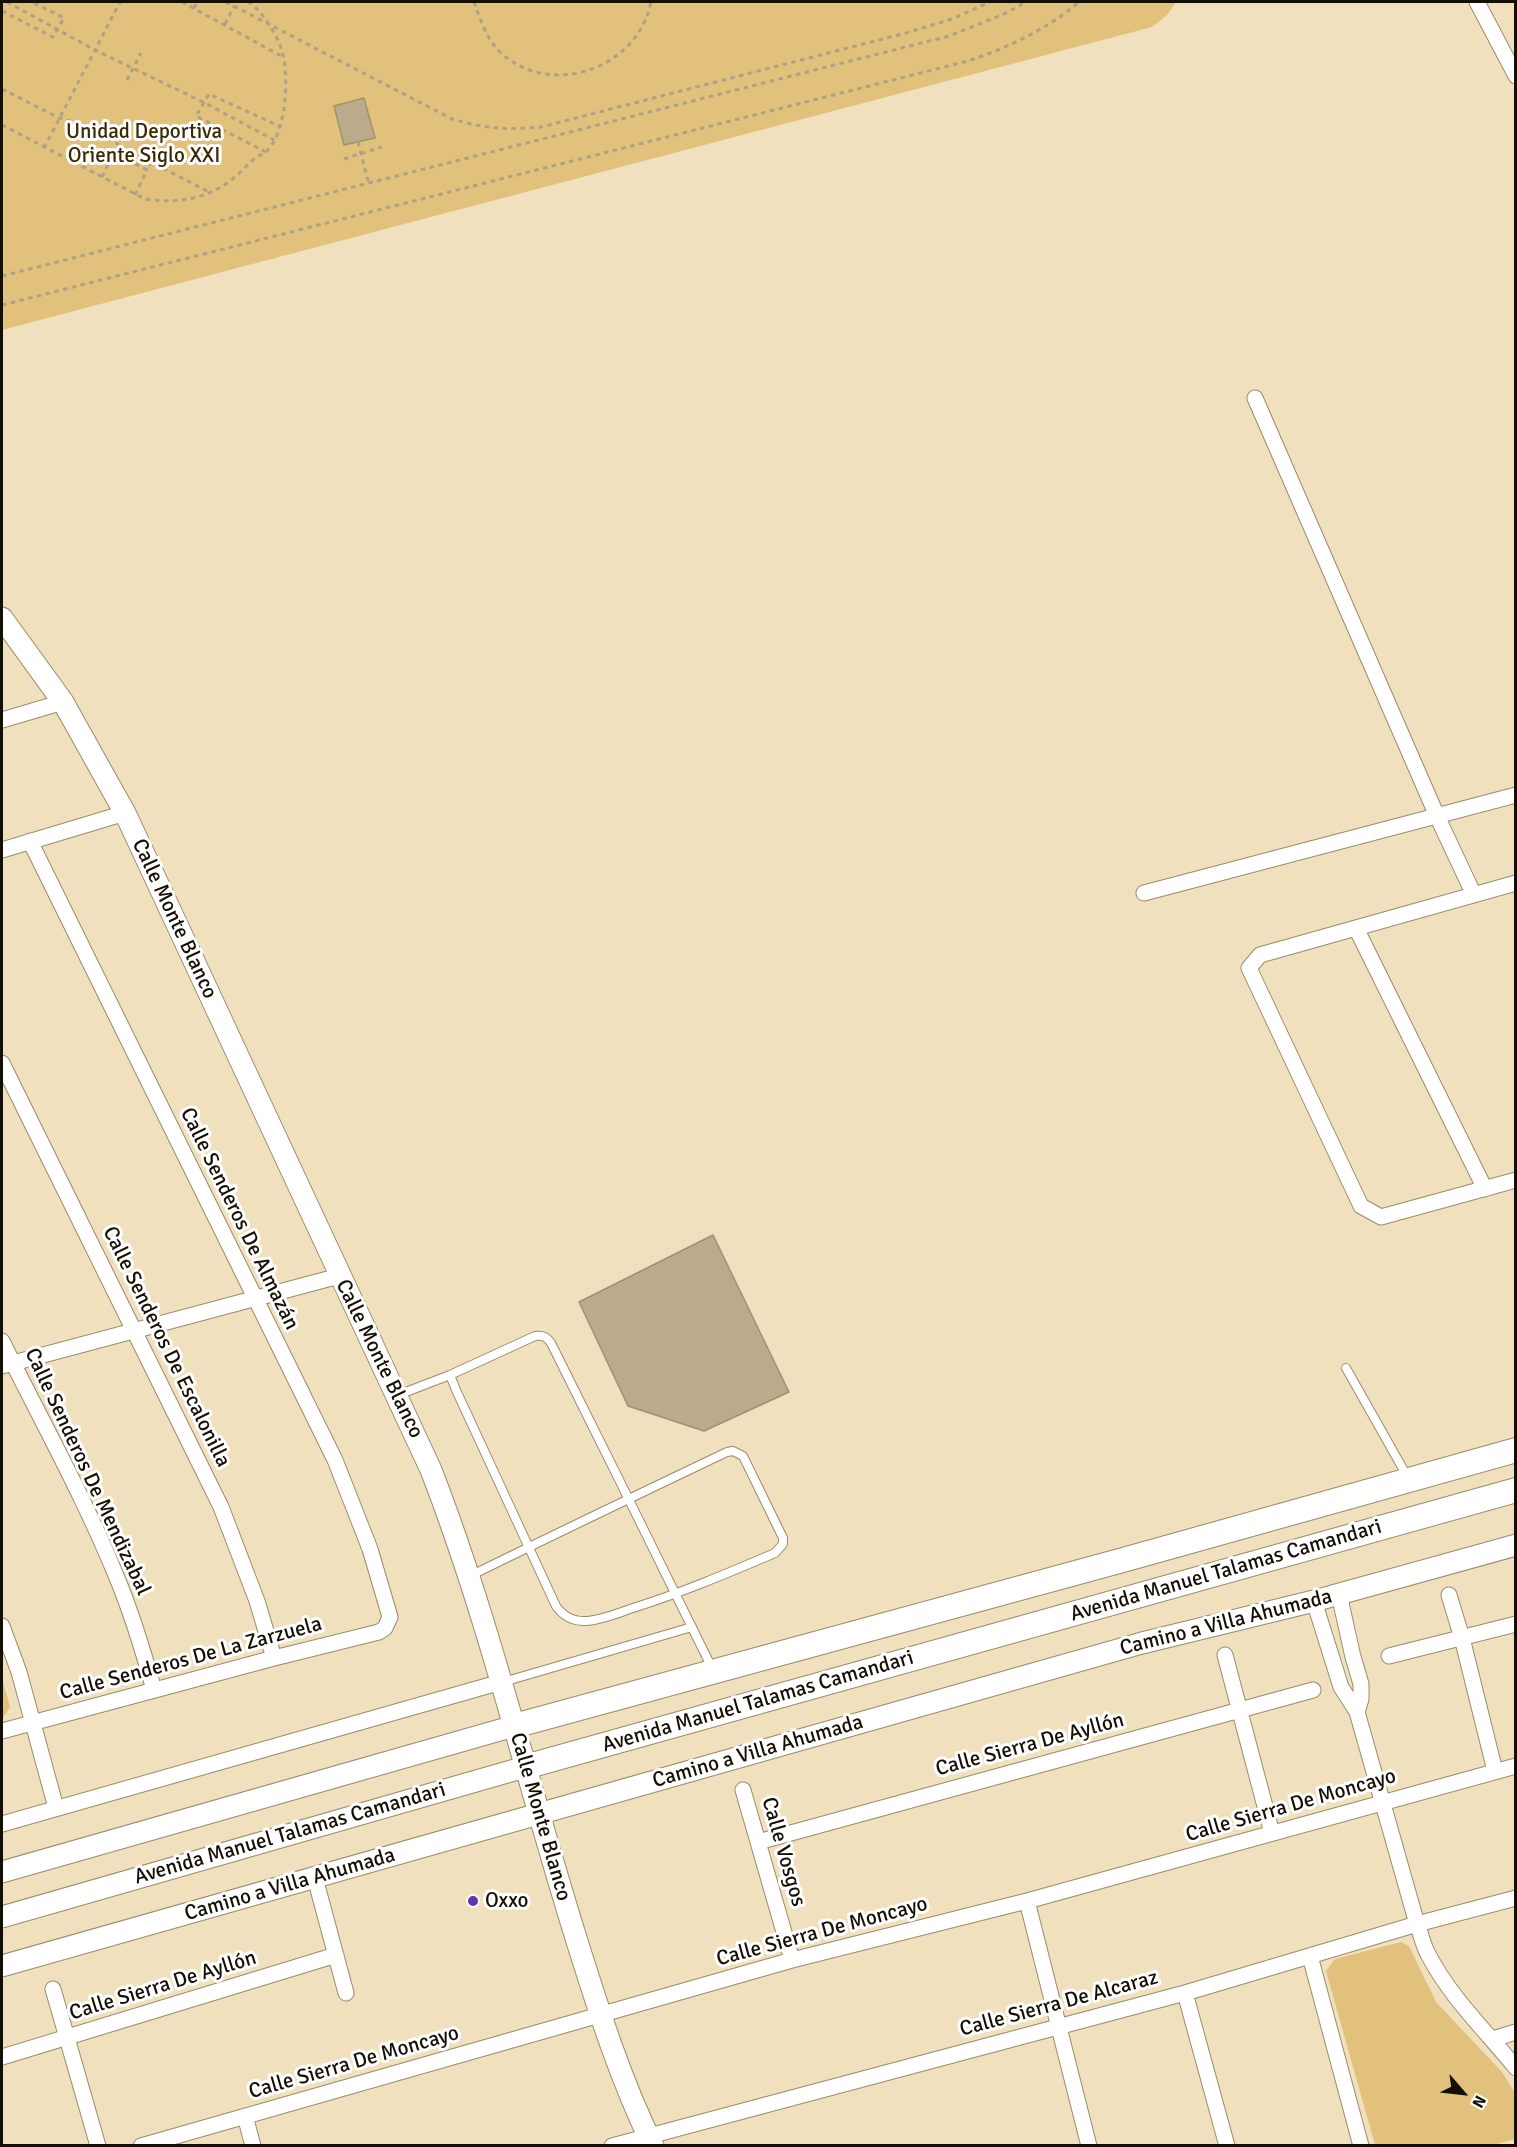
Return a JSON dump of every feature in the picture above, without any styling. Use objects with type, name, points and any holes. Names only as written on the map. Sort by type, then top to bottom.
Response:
[{"type":"main road","name":"Avenida Manuel Talamas Camandari","points":[[514,1726],[1515,1450]]},
{"type":"main road","name":"Avenida Manuel Talamas Camandari","points":[[525,1767],[1515,1490]]},
{"type":"street","points":[[1477,2],[1515,76]]},
{"type":"street","points":[[1255,398],[1437,816],[1474,895]]},
{"type":"street","name":"Calle Monte Blanco","points":[[2,618],[63,702],[125,813],[431,1470],[470,1576],[538,1814],[600,2014],[616,2059],[651,2140]]},
{"type":"street","points":[[2,720],[63,702]]},
{"type":"street","points":[[1144,893],[1515,795]]},
{"type":"street","points":[[2,850],[125,813]]},
{"type":"street","name":"Calle Senderos De Almazán","points":[[30,842],[335,1460],[354,1505],[389,1611],[388,1623]]},
{"type":"street","points":[[1515,883],[1260,956],[1249,968],[1361,1206],[1381,1217],[1515,1180]]},
{"type":"street","points":[[1356,928],[1485,1189]]},
{"type":"street","name":"Calle Senderos De Escalonilla","points":[[2,1063],[221,1507],[256,1600],[273,1658]]},
{"type":"street","points":[[7,1364],[339,1276]]},
{"type":"street","name":"Calle Senderos De Mendizabal","points":[[2,1341],[7,1364],[95,1528],[115,1572],[132,1616],[154,1690]]},
{"type":"street","name":"Camino a Villa Ahumada","points":[[2,1966],[1142,1643],[1314,1601],[1515,1545]]},
{"type":"street","points":[[1339,1594],[1361,1684],[1357,1712]]},
{"type":"street","points":[[1449,1594],[1495,1771]]},
{"type":"street","points":[[1314,1601],[1341,1687],[1357,1712],[1417,1924],[1428,1954],[1466,2011],[1493,2039],[1515,2068]]},
{"type":"street","name":"Calle Senderos De La Zarzuela","points":[[2,1731],[379,1632],[388,1623]]},
{"type":"street","points":[[1389,1656],[1515,1624]]},
{"type":"street","points":[[2,1626],[34,1722],[56,1808]]},
{"type":"street","points":[[1225,1656],[1272,1833]]},
{"type":"street","points":[[2,1824],[501,1682]]},
{"type":"street","name":"Calle Sierra De Ayllón","points":[[758,1842],[1313,1690]]},
{"type":"street","name":"Avenida Manuel Talamas Camandari","points":[[2,1872],[514,1726]]},
{"type":"street","name":"Calle Sierra De Moncayo","points":[[141,2145],[792,1960],[1027,1901],[1515,1766]]},
{"type":"street","name":"Avenida Manuel Talamas Camandari","points":[[2,1917],[525,1767]]},
{"type":"street","name":"Calle Vosgos","points":[[743,1790],[792,1960]]},
{"type":"street","points":[[315,1878],[346,1993]]},
{"type":"street","name":"Calle Sierra De Alcaraz","points":[[612,2145],[651,2140],[1057,2026],[1185,1993],[1417,1924],[1515,1898]]},
{"type":"street","points":[[1027,1901],[1089,2145]]},
{"type":"street","name":"Calle Sierra De Ayllón","points":[[2,2057],[336,1955]]},
{"type":"street","points":[[1310,1956],[1361,2145]]},
{"type":"street","points":[[52,1989],[98,2145]]},
{"type":"street","points":[[1185,1993],[1227,2145]]},
{"type":"street","points":[[1493,2039],[1515,2032]]},
{"type":"street","points":[[245,2116],[253,2145]]},
{"type":"lane","points":[[398,1395],[536,1336],[547,1337],[714,1672]]},
{"type":"lane","points":[[1346,1368],[1410,1480]]},
{"type":"lane","points":[[450,1374],[529,1547],[556,1606],[562,1614],[569,1618],[586,1621],[676,1594],[780,1549],[783,1538],[743,1456],[733,1451],[727,1452],[529,1547],[470,1576]]},
{"type":"lane","points":[[501,1682],[692,1627]]},
{"type":"path","points":[[7,2],[95,50],[203,102],[274,140]]},
{"type":"path","points":[[2,11],[53,38],[64,18],[32,2]]},
{"type":"path","points":[[44,148],[120,2]]},
{"type":"path","points":[[182,2],[284,57]]},
{"type":"path","points":[[194,8],[197,2]]},
{"type":"path","points":[[226,2],[453,119],[484,128],[509,130],[541,127],[906,33],[952,18],[990,2]]},
{"type":"path","points":[[2,125],[145,199],[189,200],[211,193],[233,178],[256,157],[266,152],[274,140],[284,109],[284,57],[269,23],[260,10],[249,2]]},
{"type":"path","points":[[474,2],[486,31],[498,50],[531,71],[557,76],[582,73],[603,66],[622,53],[640,31],[651,2]]},
{"type":"path","points":[[2,276],[949,36],[1004,14],[1026,2]]},
{"type":"path","points":[[2,305],[968,60],[993,52],[1033,32],[1053,21],[1078,2]]},
{"type":"path","points":[[225,24],[234,6]]},
{"type":"path","points":[[127,80],[141,53]]},
{"type":"path","points":[[2,89],[59,118],[78,123],[118,144],[102,177]]},
{"type":"path","points":[[266,152],[196,116],[203,102],[209,94],[279,127]]},
{"type":"path","points":[[358,142],[369,184]]},
{"type":"path","points":[[344,159],[382,147]]},
{"type":"path","points":[[114,152],[147,170]]},
{"type":"path","points":[[135,195],[151,162],[211,193]]},
{"type":"green space","name":"Unidad Deportiva Oriente Siglo XXI","points":[[2,2],[1176,2],[1167,15],[1152,27],[2,330]]},
{"type":"green space","points":[[2,1678],[10,1707],[2,1719]]},
{"type":"green space","points":[[1401,1942],[1409,1946],[1436,2002],[1502,2072],[1515,2093],[1515,2139],[1493,2145],[1375,2145],[1326,1971],[1335,1959]]},
{"type":"building","points":[[364,98],[375,138],[344,145],[334,106]]},
{"type":"building","points":[[713,1235],[789,1392],[704,1431],[628,1406],[579,1302]]},
{"type":"place","name":"Oxxo","points":[[473,1901]]}]
